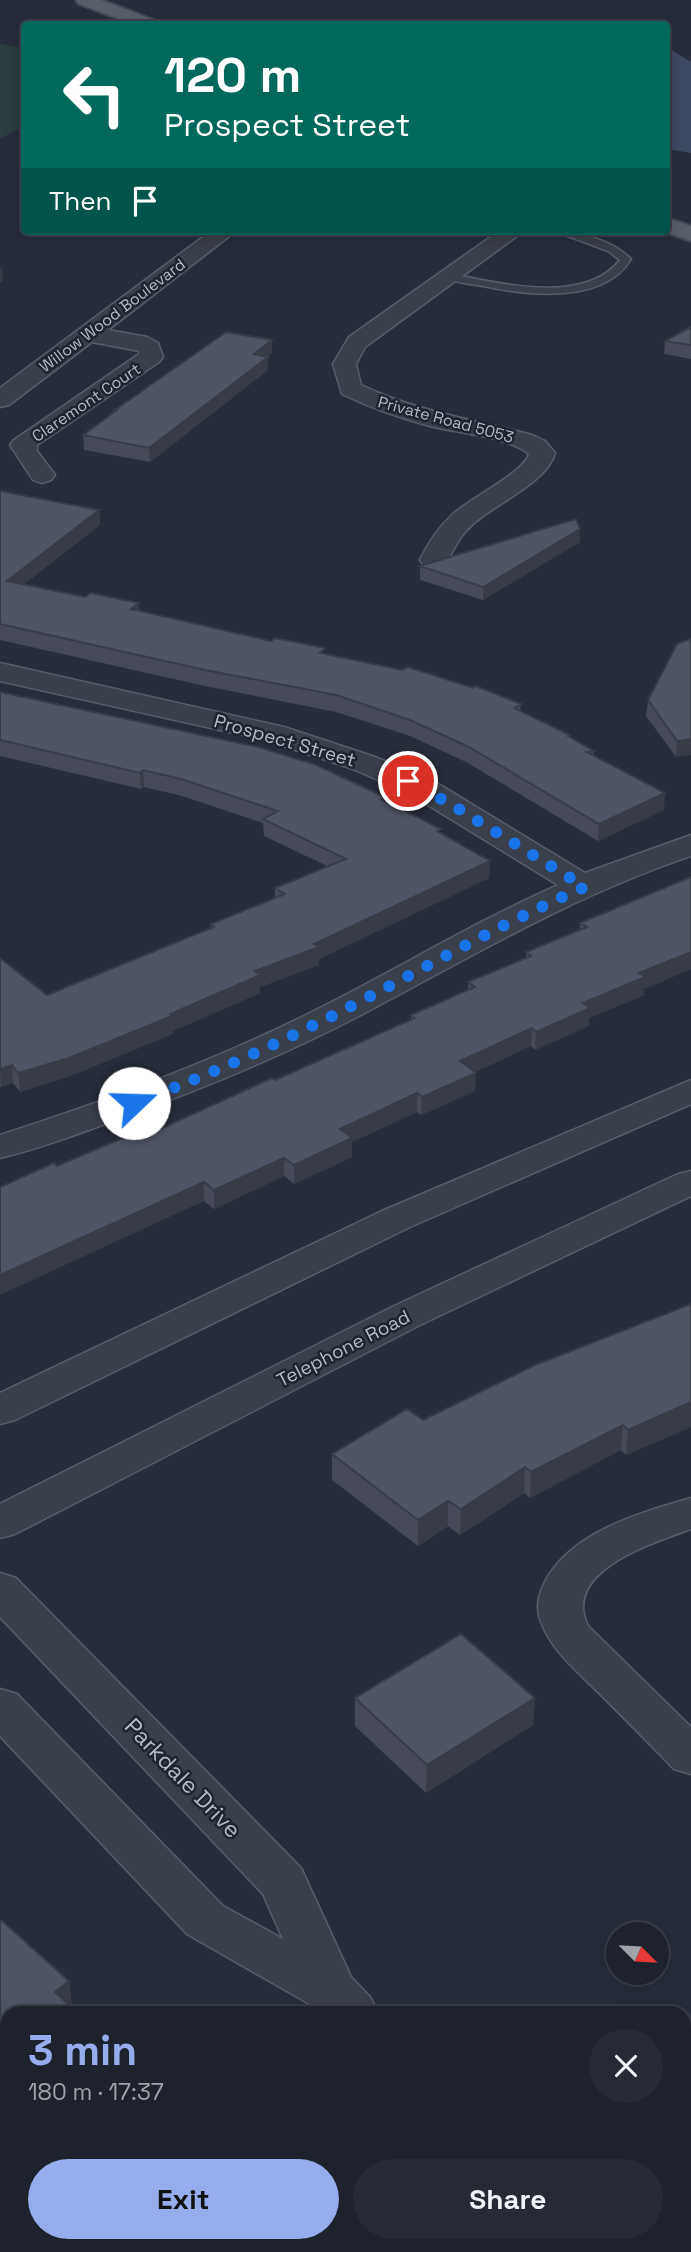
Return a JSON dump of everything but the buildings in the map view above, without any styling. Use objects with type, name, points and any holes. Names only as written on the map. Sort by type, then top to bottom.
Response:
[{"type":"main road","points":[[85,0],[140,21]]},
{"type":"main road","points":[[670,226],[691,234]]},
{"type":"street","name":"Willow Wood Boulevard","points":[[0,400],[220,235]]},
{"type":"street","name":"Private Road 5053","points":[[434,560],[438,548],[454,525],[531,471],[540,461],[541,453],[536,446],[523,440],[408,412],[365,397],[351,389],[343,368],[346,356],[357,342],[508,235]]},
{"type":"street","name":"Claremont Court","points":[[42,475],[23,445],[151,357],[150,348],[139,342],[88,334]]},
{"type":"street","name":"Prospect Street","points":[[0,671],[273,733],[364,763],[430,792],[585,887]]},
{"type":"street","points":[[0,1147],[96,1117],[207,1074],[324,1020],[517,916],[691,845]]},
{"type":"street","points":[[0,1410],[396,1219],[691,1091]]},
{"type":"street","name":"Telephone Road","points":[[0,1523],[406,1316],[691,1182]]},
{"type":"street","points":[[691,1513],[620,1540],[595,1553],[567,1580],[561,1596],[561,1618],[572,1638],[691,1756]]},
{"type":"street","name":"Parkdale Drive","points":[[0,1589],[283,1882],[342,2002]]},
{"type":"street","name":"Parkdale Drive","points":[[0,1706],[205,1920],[342,2002]]},
{"type":"lane","points":[[451,277],[534,290],[572,291],[612,273],[626,259],[612,248],[571,235]]},
{"type":"shaded area","points":[[0,44],[21,48],[21,128],[0,139]]},
{"type":"water","points":[[670,49],[691,62],[691,153],[670,150]]},
{"type":"route","points":[[134,1103],[207,1074],[306,1028],[517,916],[585,887],[408,781]]}]
